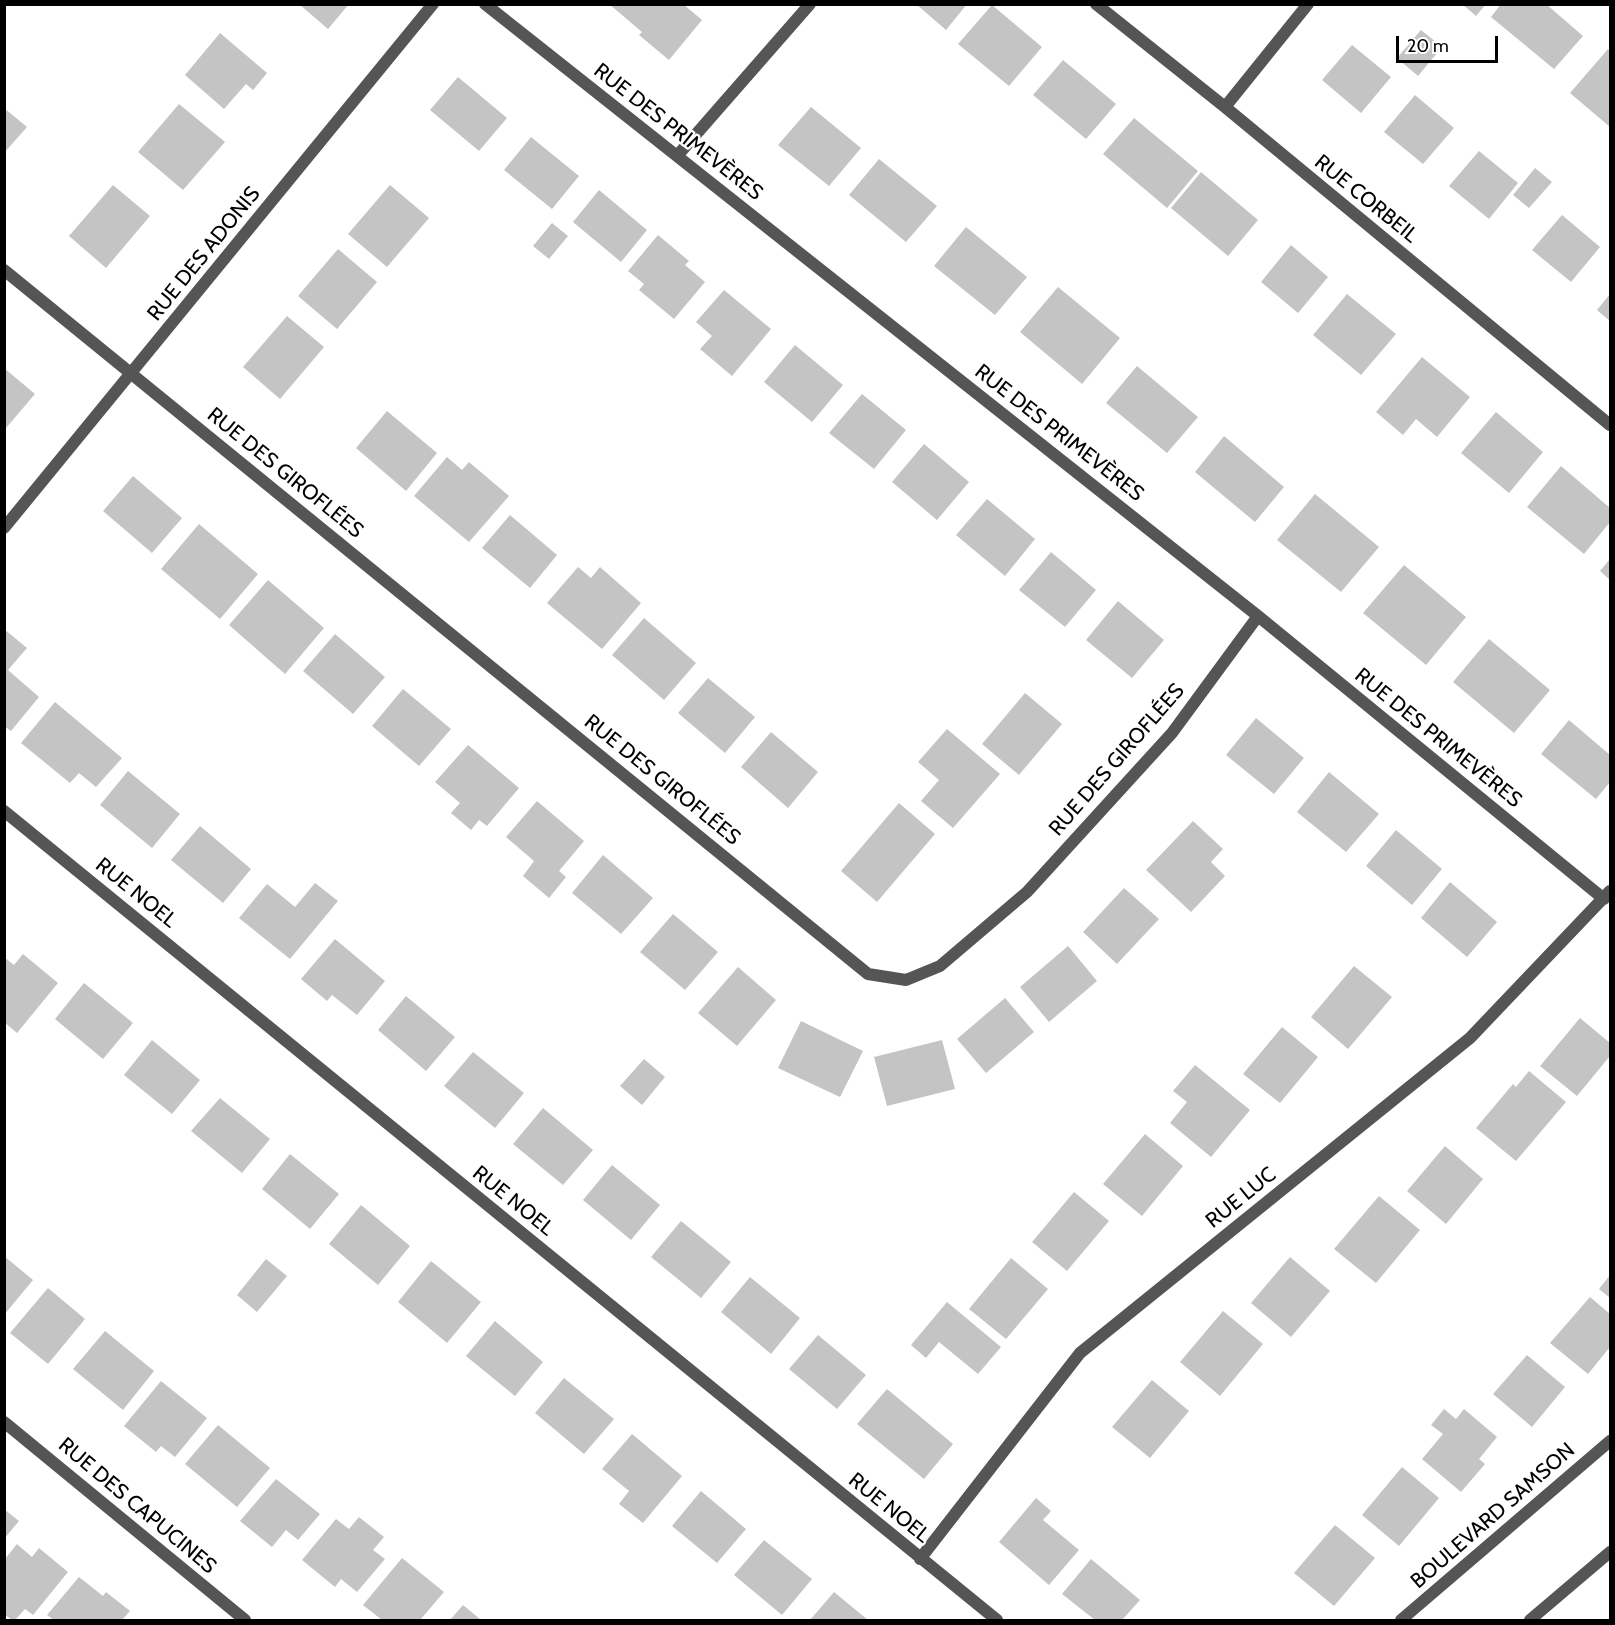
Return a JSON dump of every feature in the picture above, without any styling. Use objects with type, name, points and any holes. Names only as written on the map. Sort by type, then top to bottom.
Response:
[{"type":"street","name":"RUE DES ADONIS","points":[[4,528],[433,4]]},
{"type":"street","name":"RUE DES PRIMEVÈRES","points":[[485,4],[1607,895]]},
{"type":"street","points":[[677,156],[810,4]]},
{"type":"street","name":"RUE CORBEIL","points":[[1096,4],[1611,425]]},
{"type":"street","points":[[1225,108],[1308,4]]},
{"type":"street","name":"RUE DES GIROFLÉES","points":[[4,270],[868,974],[906,980],[940,966],[1027,891],[1172,733],[1258,616]]},
{"type":"street","name":"RUE NOEL","points":[[4,811],[996,1620]]},
{"type":"street","name":"RUE LUC","points":[[920,1558],[1080,1353],[1470,1038],[1607,895]]},
{"type":"street","name":"RUE DES CAPUCINES","points":[[4,1422],[245,1620]]},
{"type":"street","name":"BOULEVARD SAMSON","points":[[1401,1620],[1611,1441]]},
{"type":"street","points":[[1530,1620],[1611,1552]]},
{"type":"building","points":[[299,4],[349,4],[328,29]]},
{"type":"building","points":[[609,4],[683,4],[702,20],[669,60],[639,35],[642,32]]},
{"type":"building","points":[[916,4],[967,4],[946,30]]},
{"type":"building","points":[[1462,4],[1486,4],[1476,16]]},
{"type":"building","points":[[1501,4],[1546,4],[1583,36],[1554,69],[1491,17]]},
{"type":"building","points":[[992,5],[1042,47],[1009,86],[958,44]]},
{"type":"building","points":[[1421,30],[1442,47],[1418,76],[1397,58]]},
{"type":"building","points":[[220,33],[267,73],[253,90],[246,84],[224,109],[185,75]]},
{"type":"building","points":[[1352,45],[1391,77],[1361,113],[1322,80]]},
{"type":"building","points":[[1608,49],[1610,52],[1610,127],[1570,93]]},
{"type":"building","points":[[1063,60],[1116,104],[1086,139],[1033,95]]},
{"type":"building","points":[[458,77],[507,118],[479,151],[430,110]]},
{"type":"building","points":[[1415,95],[1454,128],[1423,164],[1384,132]]},
{"type":"building","points":[[179,104],[225,142],[183,190],[138,152]]},
{"type":"building","points":[[811,107],[861,148],[829,186],[778,145]]},
{"type":"building","points":[[4,108],[27,127],[4,153]]},
{"type":"building","points":[[1134,118],[1198,171],[1167,208],[1103,154]]},
{"type":"building","points":[[531,137],[579,176],[552,209],[504,170]]},
{"type":"building","points":[[1479,151],[1518,183],[1489,219],[1449,186]]},
{"type":"building","points":[[879,159],[937,206],[906,242],[849,195]]},
{"type":"building","points":[[1535,168],[1552,182],[1529,208],[1513,195]]},
{"type":"building","points":[[1201,172],[1258,220],[1228,256],[1171,208]]},
{"type":"building","points":[[113,185],[150,216],[106,268],[69,236]]},
{"type":"building","points":[[390,185],[429,218],[387,267],[348,234]]},
{"type":"building","points":[[599,190],[647,230],[621,262],[573,222]]},
{"type":"building","points":[[1562,215],[1600,247],[1571,282],[1532,250]]},
{"type":"building","points":[[552,223],[568,236],[549,259],[533,246]]},
{"type":"building","points":[[966,227],[1027,277],[995,315],[934,266]]},
{"type":"building","points":[[658,235],[689,261],[685,265],[705,282],[674,319],[639,290],[644,284],[628,271]]},
{"type":"building","points":[[1291,245],[1328,277],[1298,313],[1261,282]]},
{"type":"building","points":[[338,249],[377,282],[337,329],[298,296]]},
{"type":"building","points":[[1058,287],[1120,338],[1082,384],[1020,332]]},
{"type":"building","points":[[724,290],[771,329],[732,376],[700,349],[712,336],[696,322]]},
{"type":"building","points":[[1347,294],[1396,334],[1361,375],[1313,335]]},
{"type":"building","points":[[1610,294],[1610,321],[1597,310]]},
{"type":"building","points":[[287,316],[324,347],[280,399],[243,367]]},
{"type":"building","points":[[795,345],[843,385],[812,422],[764,382]]},
{"type":"building","points":[[1422,357],[1470,397],[1437,437],[1416,419],[1403,435],[1376,412]]},
{"type":"building","points":[[1137,366],[1198,417],[1167,453],[1106,403]]},
{"type":"building","points":[[4,368],[35,394],[6,428],[4,427]]},
{"type":"building","points":[[862,394],[906,430],[874,469],[829,433]]},
{"type":"building","points":[[387,411],[437,453],[406,491],[356,448]]},
{"type":"building","points":[[1496,412],[1543,452],[1509,493],[1461,453]]},
{"type":"building","points":[[1224,436],[1284,487],[1255,522],[1195,472]]},
{"type":"building","points":[[924,444],[969,482],[937,520],[892,482]]},
{"type":"building","points":[[447,457],[462,470],[469,462],[509,496],[469,542],[414,496]]},
{"type":"building","points":[[1561,466],[1610,508],[1610,522],[1584,554],[1527,507]]},
{"type":"building","points":[[133,476],[182,518],[152,553],[103,511]]},
{"type":"building","points":[[1315,494],[1379,547],[1341,592],[1277,540]]},
{"type":"building","points":[[987,499],[1035,539],[1005,576],[956,535]]},
{"type":"building","points":[[510,515],[557,555],[530,588],[482,548]]},
{"type":"building","points":[[199,524],[258,574],[220,619],[161,569]]},
{"type":"building","points":[[1051,552],[1096,590],[1065,627],[1019,590]]},
{"type":"building","points":[[1610,559],[1610,580],[1600,571]]},
{"type":"building","points":[[1404,565],[1466,617],[1426,665],[1363,613]]},
{"type":"building","points":[[578,567],[591,578],[600,567],[641,603],[602,649],[547,603]]},
{"type":"building","points":[[268,580],[324,628],[285,674],[229,625]]},
{"type":"building","points":[[1118,601],[1164,640],[1132,678],[1086,640]]},
{"type":"building","points":[[644,618],[696,663],[664,700],[612,655]]},
{"type":"building","points":[[4,629],[27,648],[8,670],[39,697],[11,731],[4,726]]},
{"type":"building","points":[[335,634],[385,677],[353,714],[303,671]]},
{"type":"building","points":[[1489,639],[1550,690],[1514,733],[1453,682]]},
{"type":"building","points":[[708,678],[755,717],[725,753],[678,713]]},
{"type":"building","points":[[403,689],[451,729],[419,766],[372,726]]},
{"type":"building","points":[[1025,693],[1062,724],[1019,775],[982,744]]},
{"type":"building","points":[[55,702],[122,758],[96,787],[79,773],[70,783],[21,743]]},
{"type":"building","points":[[1256,718],[1304,758],[1274,794],[1226,755]]},
{"type":"building","points":[[1569,720],[1610,755],[1610,782],[1596,799],[1541,754]]},
{"type":"building","points":[[947,729],[1000,774],[953,828],[921,801],[939,780],[918,762]]},
{"type":"building","points":[[771,732],[818,772],[788,808],[741,767]]},
{"type":"building","points":[[468,745],[519,788],[487,826],[479,820],[471,830],[451,813],[460,803],[435,782]]},
{"type":"building","points":[[128,771],[180,814],[152,848],[100,805]]},
{"type":"building","points":[[1329,772],[1379,814],[1346,852],[1297,812]]},
{"type":"building","points":[[537,801],[584,841],[559,871],[566,877],[549,898],[523,876],[534,861],[506,837]]},
{"type":"building","points":[[899,803],[935,834],[877,902],[841,871]]},
{"type":"building","points":[[1193,821],[1223,849],[1211,862],[1225,876],[1191,912],[1146,870]]},
{"type":"building","points":[[200,826],[251,869],[223,903],[171,860]]},
{"type":"building","points":[[1396,830],[1442,869],[1412,905],[1366,866]]},
{"type":"building","points":[[603,855],[653,898],[621,934],[572,893]]},
{"type":"building","points":[[1450,882],[1497,922],[1467,957],[1421,918]]},
{"type":"building","points":[[315,883],[338,901],[290,959],[239,918],[267,884],[295,907]]},
{"type":"building","points":[[1124,888],[1159,919],[1117,964],[1083,932]]},
{"type":"building","points":[[673,914],[718,952],[685,990],[640,952]]},
{"type":"building","points":[[335,939],[385,981],[357,1015],[332,995],[327,1001],[301,979]]},
{"type":"building","points":[[1068,946],[1097,981],[1049,1022],[1020,987]]},
{"type":"building","points":[[23,954],[58,983],[17,1033],[4,1022],[4,957],[14,965]]},
{"type":"building","points":[[1354,966],[1392,997],[1348,1049],[1311,1017]]},
{"type":"building","points":[[738,967],[776,1000],[737,1046],[698,1013]]},
{"type":"building","points":[[84,983],[133,1023],[103,1059],[55,1019]]},
{"type":"building","points":[[406,996],[455,1037],[426,1071],[378,1030]]},
{"type":"building","points":[[1005,998],[1034,1032],[986,1073],[957,1039]]},
{"type":"building","points":[[1580,1018],[1610,1043],[1610,1056],[1577,1096],[1540,1066]]},
{"type":"building","points":[[801,1021],[863,1051],[840,1097],[778,1068]]},
{"type":"building","points":[[1282,1027],[1318,1057],[1280,1103],[1243,1074]]},
{"type":"building","points":[[152,1040],[200,1080],[172,1114],[124,1075]]},
{"type":"building","points":[[942,1040],[955,1089],[887,1106],[874,1057]]},
{"type":"building","points":[[473,1052],[524,1093],[495,1128],[444,1086]]},
{"type":"building","points":[[644,1059],[665,1077],[642,1105],[620,1086]]},
{"type":"building","points":[[1195,1065],[1250,1110],[1211,1157],[1170,1123],[1187,1102],[1173,1091]]},
{"type":"building","points":[[1529,1071],[1566,1102],[1516,1161],[1476,1128],[1513,1084],[1516,1087]]},
{"type":"building","points":[[220,1098],[270,1139],[242,1173],[191,1131]]},
{"type":"building","points":[[543,1108],[593,1150],[563,1185],[513,1144]]},
{"type":"building","points":[[1145,1134],[1183,1166],[1142,1216],[1103,1184]]},
{"type":"building","points":[[1445,1146],[1483,1179],[1446,1224],[1407,1191]]},
{"type":"building","points":[[290,1154],[339,1194],[310,1229],[262,1189]]},
{"type":"building","points":[[612,1165],[660,1205],[631,1240],[583,1200]]},
{"type":"building","points":[[1074,1192],[1109,1221],[1067,1271],[1032,1242]]},
{"type":"building","points":[[1379,1196],[1420,1230],[1376,1283],[1334,1249]]},
{"type":"building","points":[[361,1205],[410,1246],[378,1285],[329,1244]]},
{"type":"building","points":[[681,1221],[731,1262],[701,1298],[651,1257]]},
{"type":"building","points":[[4,1256],[33,1280],[4,1315]]},
{"type":"building","points":[[1290,1257],[1330,1291],[1291,1337],[1251,1303]]},
{"type":"building","points":[[1011,1258],[1048,1289],[1006,1339],[969,1309]]},
{"type":"building","points":[[266,1259],[287,1276],[257,1312],[237,1295]]},
{"type":"building","points":[[431,1261],[481,1302],[447,1343],[398,1302]]},
{"type":"building","points":[[1610,1275],[1610,1298],[1599,1289]]},
{"type":"building","points":[[750,1277],[800,1318],[771,1354],[721,1312]]},
{"type":"building","points":[[48,1288],[85,1319],[48,1364],[10,1333]]},
{"type":"building","points":[[1590,1297],[1610,1314],[1610,1347],[1588,1374],[1550,1343]]},
{"type":"building","points":[[947,1302],[1001,1347],[978,1374],[939,1342],[926,1358],[911,1345]]},
{"type":"building","points":[[1223,1311],[1263,1344],[1220,1396],[1180,1362]]},
{"type":"building","points":[[495,1321],[543,1362],[515,1396],[466,1356]]},
{"type":"building","points":[[105,1331],[154,1371],[123,1410],[73,1369]]},
{"type":"building","points":[[818,1335],[866,1375],[837,1409],[789,1369]]},
{"type":"building","points":[[1527,1355],[1565,1387],[1532,1427],[1493,1394]]},
{"type":"building","points":[[564,1378],[614,1419],[584,1454],[535,1413]]},
{"type":"building","points":[[1152,1380],[1189,1411],[1150,1458],[1112,1427]]},
{"type":"building","points":[[161,1381],[207,1418],[175,1457],[161,1446],[156,1452],[124,1426]]},
{"type":"building","points":[[887,1389],[953,1444],[924,1479],[857,1424]]},
{"type":"building","points":[[1444,1409],[1456,1419],[1464,1409],[1497,1437],[1479,1459],[1485,1464],[1461,1492],[1422,1459],[1443,1434],[1431,1425]]},
{"type":"building","points":[[218,1425],[270,1468],[237,1507],[185,1464]]},
{"type":"building","points":[[632,1434],[682,1476],[643,1523],[619,1504],[629,1491],[602,1469]]},
{"type":"building","points":[[1402,1467],[1439,1498],[1399,1546],[1362,1515]]},
{"type":"building","points":[[276,1479],[320,1514],[298,1540],[286,1530],[272,1547],[240,1521]]},
{"type":"building","points":[[701,1491],[746,1529],[717,1563],[672,1526]]},
{"type":"building","points":[[1036,1498],[1051,1511],[1043,1520],[1079,1550],[1049,1585],[999,1542]]},
{"type":"building","points":[[4,1509],[19,1521],[4,1539]]},
{"type":"building","points":[[359,1517],[384,1537],[373,1550],[385,1559],[357,1592],[341,1579],[335,1587],[302,1560],[336,1519],[349,1529]]},
{"type":"building","points":[[1335,1525],[1375,1558],[1334,1606],[1294,1573]]},
{"type":"building","points":[[764,1540],[812,1579],[782,1615],[734,1575]]},
{"type":"building","points":[[17,1544],[32,1557],[39,1548],[68,1572],[33,1615],[25,1609],[15,1620],[12,1620],[4,1614],[4,1560]]},
{"type":"building","points":[[402,1558],[444,1592],[420,1620],[382,1620],[363,1605]]},
{"type":"building","points":[[1091,1559],[1140,1600],[1122,1620],[1095,1620],[1062,1594]]},
{"type":"building","points":[[79,1577],[103,1596],[106,1592],[130,1611],[122,1620],[54,1620],[47,1615]]},
{"type":"building","points":[[834,1592],[868,1620],[810,1620]]},
{"type":"building","points":[[463,1605],[481,1620],[450,1620]]}]
